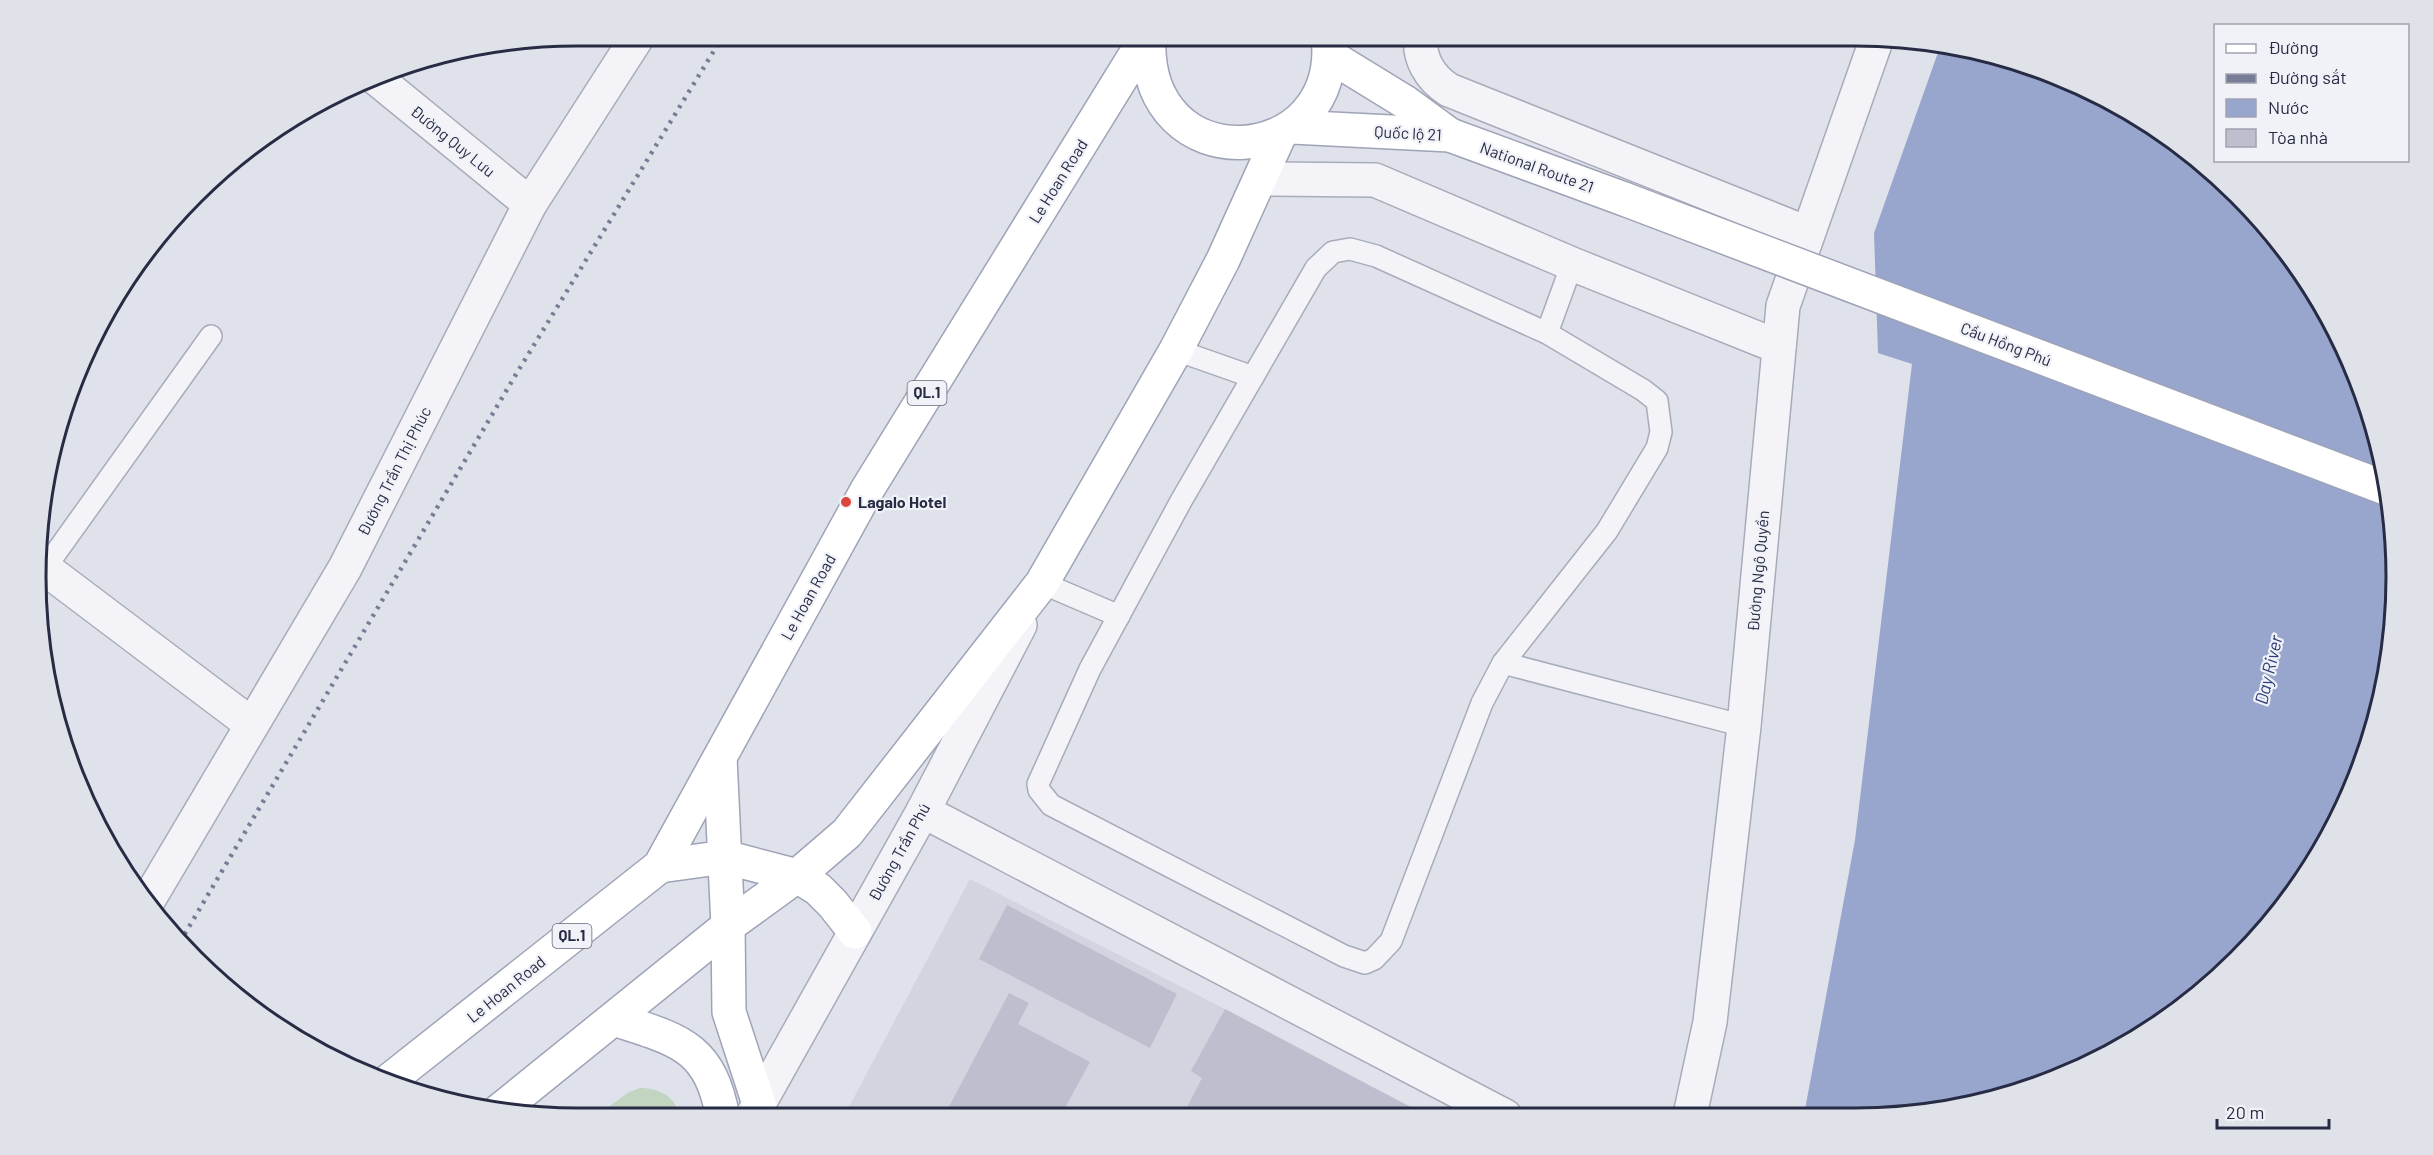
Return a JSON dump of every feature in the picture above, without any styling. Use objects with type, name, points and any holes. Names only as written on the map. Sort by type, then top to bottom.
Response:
[{"type":"main road","name":"Le Hoan Road","points":[[395,1076],[660,866],[867,490],[1142,46]]},
{"type":"main road","points":[[1148,46],[1147,62],[1155,90],[1172,115],[1195,132],[1222,142],[1252,143],[1286,130],[1306,115],[1323,87],[1327,46]]},
{"type":"main road","name":"Quốc lộ 21","points":[[1334,46],[1450,135]]},
{"type":"main road","points":[[508,1104],[729,926],[797,876],[847,833],[1042,583],[1176,350],[1286,130]]},
{"type":"main road","name":"Quốc lộ 21","points":[[1286,130],[1450,135]]},
{"type":"main road","name":"National Route 21","points":[[1450,135],[1624,200]]},
{"type":"main road","name":"Cầu Hồng Phú","points":[[1624,200],[2378,485]]},
{"type":"main road","points":[[720,758],[729,926],[729,1012],[754,1108]]},
{"type":"main road","points":[[660,866],[725,857],[797,876],[818,889],[855,932]]},
{"type":"main road","points":[[614,1019],[678,1041],[700,1058],[718,1092],[721,1108]]},
{"type":"street","name":"Đường Trần Thị Phúc","points":[[151,895],[345,568],[530,204],[632,46]]},
{"type":"street","points":[[1420,46],[1419,51],[1428,69],[1438,83],[1449,90],[1808,233]]},
{"type":"street","name":"Đường Ngô Quyền","points":[[1692,1108],[1710,1022],[1744,726],[1783,306],[1874,47]]},
{"type":"street","name":"Đường Quy Lưu","points":[[383,84],[530,204]]},
{"type":"street","points":[[1260,179],[1375,180],[1572,264],[1779,347]]},
{"type":"street","points":[[46,571],[251,724]]},
{"type":"street","name":"Đường Trần Phú","points":[[757,1108],[923,811],[1042,583]]},
{"type":"street","points":[[923,811],[1490,1108]]},
{"type":"lane","points":[[1350,249],[1376,256],[1547,333],[1643,390],[1657,401],[1661,432],[1657,448],[1607,531],[1503,663],[1482,703],[1391,941],[1374,959],[1365,963],[1344,956],[1051,805],[1039,790],[1040,775],[1090,669],[1316,268],[1334,252],[1350,249]]},
{"type":"lane","points":[[1547,333],[1572,264]]},
{"type":"lane","points":[[47,565],[211,336]]},
{"type":"lane","points":[[1176,350],[1253,377]]},
{"type":"lane","points":[[1042,583],[1119,616]]},
{"type":"lane","points":[[1503,663],[1744,726]]},
{"type":"shaded area","points":[[970,879],[1413,1108],[848,1108]]},
{"type":"green space","points":[[647,1088],[661,1092],[676,1108],[607,1108],[629,1092]]},
{"type":"water","name":"Day River","points":[[1938,53],[1993,65],[2059,87],[2121,118],[2179,156],[2206,178],[2255,227],[2297,282],[2332,343],[2358,407],[2376,474],[2385,543],[2385,612],[2382,647],[2368,715],[2346,781],[2332,812],[2297,873],[2277,901],[2255,928],[2206,977],[2151,1019],[2121,1037],[2090,1054],[2026,1080],[1993,1090],[1925,1104],[1890,1107],[1805,1108],[1855,840],[1912,364],[1878,353],[1874,233]]},
{"type":"building","points":[[1007,905],[1177,994],[1150,1048],[979,959]]},
{"type":"building","points":[[1009,993],[1029,1003],[1018,1024],[1090,1062],[1065,1108],[948,1108]]},
{"type":"building","points":[[1225,1009],[1413,1108],[1187,1108],[1202,1078],[1191,1071]]},
{"type":"railway","points":[[184,935],[515,376],[717,46]]},
{"type":"place","name":"Lagalo Hotel","points":[[846,502]]}]
